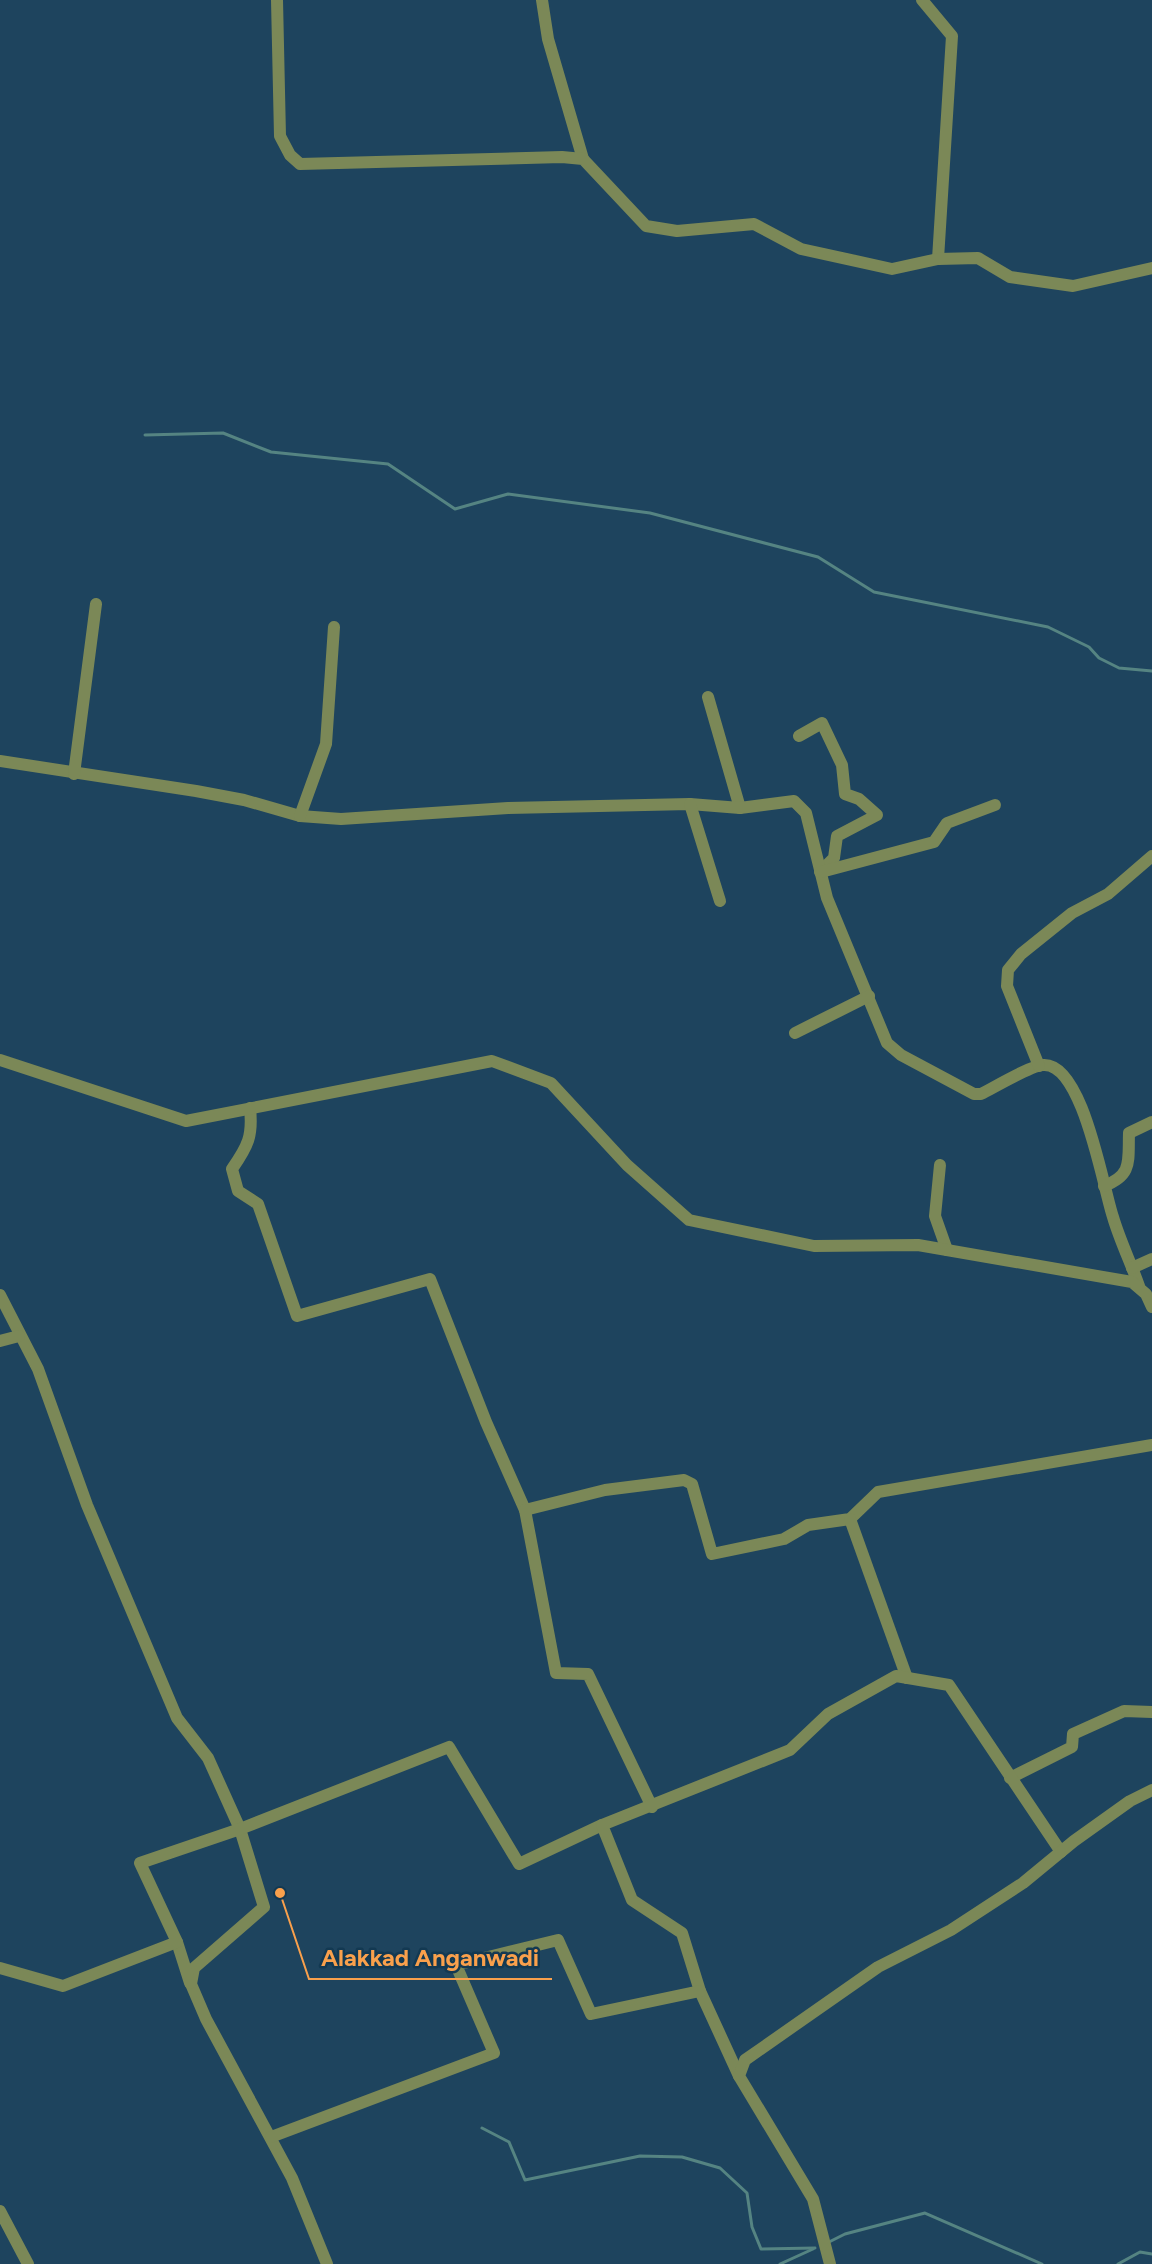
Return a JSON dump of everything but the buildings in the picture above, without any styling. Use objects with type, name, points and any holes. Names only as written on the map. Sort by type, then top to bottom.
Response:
[{"type":"street","points":[[277,0],[280,136],[290,155],[300,164],[562,157],[583,159]]},
{"type":"street","points":[[542,0],[548,39],[583,159],[646,226],[677,231],[754,224],[801,249],[892,269],[938,259],[978,258],[1011,277],[1073,286],[1152,268]]},
{"type":"street","points":[[922,0],[952,36],[938,259]]},
{"type":"street","points":[[74,774],[96,603]]},
{"type":"street","points":[[300,816],[326,744],[334,627]]},
{"type":"street","points":[[708,697],[740,808]]},
{"type":"street","points":[[799,736],[822,723],[842,765],[845,795],[859,799],[877,815],[837,836],[834,858],[820,872]]},
{"type":"street","points":[[0,761],[196,791],[244,800],[300,816],[341,819],[508,808],[690,804],[740,808],[794,801],[806,813],[820,872],[835,918],[892,1048],[970,1092],[981,1094],[1039,1066],[1055,1067],[1076,1094],[1132,1268],[1139,1287],[1152,1307]]},
{"type":"street","points":[[690,804],[720,901]]},
{"type":"street","points":[[820,872],[934,842],[947,823],[995,805]]},
{"type":"street","points":[[1039,1066],[1007,986],[1008,970],[1021,954],[1072,913],[1108,894],[1152,856]]},
{"type":"street","points":[[795,1033],[869,996]]},
{"type":"street","points":[[0,1060],[186,1121],[492,1061],[551,1083],[627,1165],[688,1220],[814,1246],[918,1245],[1131,1282],[1139,1287]]},
{"type":"street","points":[[250,1108],[252,1131],[245,1151],[232,1169],[238,1191],[258,1204],[297,1316],[430,1279],[486,1422],[525,1510],[556,1673],[588,1674],[652,1807]]},
{"type":"street","points":[[1104,1186],[1118,1181],[1128,1169],[1129,1133],[1152,1122]]},
{"type":"street","points":[[940,1164],[935,1216],[947,1250]]},
{"type":"street","points":[[1132,1268],[1152,1259]]},
{"type":"street","points":[[0,1295],[38,1369],[87,1505],[177,1718],[208,1758],[240,1829],[264,1907],[194,1968],[191,1984]]},
{"type":"street","points":[[0,1341],[19,1335]]},
{"type":"street","points":[[525,1510],[605,1490],[684,1480],[692,1484],[712,1554],[784,1539],[808,1525],[849,1519],[878,1492],[1152,1445]]},
{"type":"street","points":[[849,1519],[907,1678]]},
{"type":"street","points":[[327,2264],[292,2178],[206,2019],[177,1942],[140,1863],[240,1829],[449,1747],[519,1864],[602,1825],[652,1807],[790,1750],[828,1714],[896,1676],[949,1684],[1060,1852]]},
{"type":"street","points":[[1010,1778],[1072,1747],[1073,1734],[1124,1711],[1152,1712]]},
{"type":"street","points":[[739,2076],[744,2060],[878,1967],[951,1930],[1023,1883],[1060,1852],[1130,1801],[1152,1790]]},
{"type":"street","points":[[602,1825],[632,1900],[682,1933],[700,1991],[739,2076],[813,2199],[830,2264]]},
{"type":"street","points":[[271,2137],[494,2053],[456,1965],[558,1940],[591,2014],[700,1991]]},
{"type":"street","points":[[0,1968],[63,1986],[177,1942]]},
{"type":"street","points":[[0,2211],[28,2264]]},
{"type":"waterway","points":[[145,435],[223,433],[271,452],[388,464],[455,509],[508,494],[650,513],[818,557],[874,592],[1048,627],[1089,647],[1099,658],[1119,668],[1152,671]]},
{"type":"waterway","points":[[482,2128],[509,2142],[525,2180],[640,2156],[682,2157],[720,2168],[747,2193],[752,2227],[761,2249],[815,2248]]},
{"type":"waterway","points":[[829,2242],[845,2234],[925,2213],[1042,2264]]},
{"type":"waterway","points":[[780,2264],[813,2249]]},
{"type":"waterway","points":[[1118,2264],[1140,2252],[1152,2254]]},
{"type":"place","name":"Alakkad Anganwadi","points":[[280,1893]]}]
